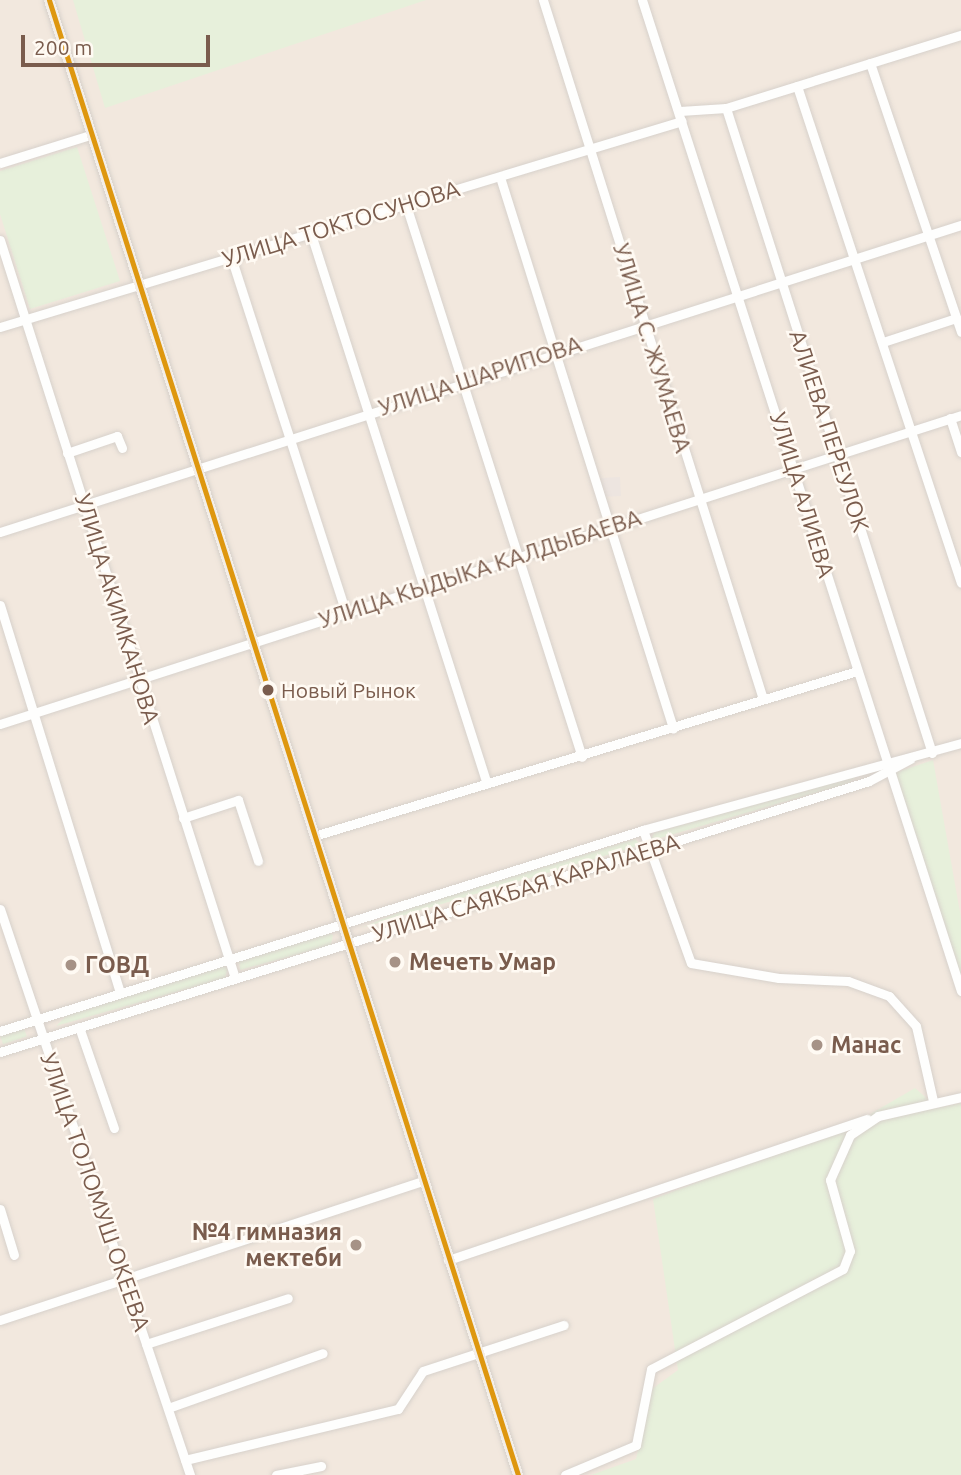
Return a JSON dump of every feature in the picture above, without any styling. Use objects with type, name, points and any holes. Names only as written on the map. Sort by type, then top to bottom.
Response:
[{"type":"main road","points":[[48,0],[346,944],[518,1475]]},
{"type":"street","name":"УЛИЦА С. ЖУМАЕВА","points":[[543,0],[590,145],[642,323],[762,696]]},
{"type":"street","name":"УЛИЦА АЛИЕВА","points":[[642,0],[961,991]]},
{"type":"street","name":"УЛИЦА ТОКТОСУНОВА","points":[[0,327],[500,177],[681,116],[726,108],[961,35]]},
{"type":"street","points":[[870,63],[961,332]]},
{"type":"street","points":[[797,86],[961,583]]},
{"type":"street","name":"АЛИЕВА ПЕРЕУЛОК","points":[[726,108],[932,753]]},
{"type":"street","points":[[0,163],[90,135]]},
{"type":"street","points":[[500,177],[556,351],[606,528],[673,728]]},
{"type":"street","points":[[405,205],[521,554],[582,757]]},
{"type":"street","name":"УЛИЦА ШАРИПОВА","points":[[0,532],[780,278],[961,225]]},
{"type":"street","points":[[311,233],[487,784]]},
{"type":"street","name":"УЛИЦА АКИМКАНОВА","points":[[0,240],[235,978]]},
{"type":"street","points":[[231,257],[292,436],[346,613]]},
{"type":"street","points":[[883,342],[956,318]]},
{"type":"street","name":"УЛИЦА КЫДЫКА КАЛДЫБАЕВА","points":[[0,724],[346,613],[422,585],[961,415]]},
{"type":"street","points":[[950,418],[961,452]]},
{"type":"street","points":[[67,453],[117,436],[122,448]]},
{"type":"street","points":[[0,605],[120,992]]},
{"type":"street","points":[[314,836],[673,728],[720,717],[762,696],[857,671]]},
{"type":"street","points":[[910,759],[961,743]]},
{"type":"street","name":"УЛИЦА САЯКБАЯ КАРАЛАЕВА","points":[[0,1031],[229,957],[643,830],[886,760],[910,759]]},
{"type":"street","name":"УЛИЦА САЯКБАЯ КАРАЛАЕВА","points":[[0,1052],[651,850],[890,772],[910,759]]},
{"type":"street","points":[[183,818],[238,800],[258,861]]},
{"type":"street","points":[[643,830],[691,963],[779,978],[848,981],[889,996],[916,1026],[933,1101]]},
{"type":"street","name":"УЛИЦА ТОЛОМУШ ОКЕЕВА","points":[[0,909],[190,1475]]},
{"type":"street","points":[[79,1027],[114,1128]]},
{"type":"street","points":[[447,1260],[878,1116],[933,1101],[961,1097]]},
{"type":"street","points":[[565,1475],[636,1446],[651,1369],[823,1285],[843,1269],[850,1251],[830,1191],[832,1170],[844,1142],[878,1116]]},
{"type":"street","points":[[0,1320],[422,1181]]},
{"type":"street","points":[[0,1209],[14,1255]]},
{"type":"street","points":[[146,1344],[288,1298]]},
{"type":"street","points":[[185,1460],[398,1409],[423,1371],[564,1325]]},
{"type":"street","points":[[168,1408],[323,1353]]},
{"type":"street","points":[[276,1475],[321,1466]]},
{"type":"shaded area","points":[[0,0],[961,0],[961,1475],[0,1475]]},
{"type":"shaded area","points":[[620,477],[621,496],[602,497],[601,478]]},
{"type":"green space","points":[[73,0],[426,0],[105,108]]},
{"type":"green space","points":[[77,147],[120,281],[30,309],[0,214],[0,171]]},
{"type":"green space","points":[[933,760],[961,918],[961,979],[891,774]]},
{"type":"green space","points":[[860,774],[849,783],[650,841],[654,833]]},
{"type":"green space","points":[[635,839],[641,845],[361,928],[411,907]]},
{"type":"green space","points":[[327,932],[333,935],[331,945],[240,970],[239,961]]},
{"type":"green space","points":[[221,965],[228,968],[225,978],[56,1026],[68,1014]]},
{"type":"green space","points":[[24,1028],[27,1037],[3,1044],[0,1036]]},
{"type":"green space","points":[[915,1088],[938,1108],[961,1103],[961,1475],[591,1475],[636,1459],[652,1389],[678,1370],[653,1199],[855,1123]]},
{"type":"transit line","points":[[49,0],[518,1475]]},
{"type":"place","name":"Новый Рынок","points":[[268,690]]},
{"type":"place","name":"Мечеть Умар","points":[[395,962]]},
{"type":"place","name":"ГОВД","points":[[71,965]]},
{"type":"place","name":"Манас","points":[[817,1045]]},
{"type":"place","name":"№4 гимназия мектеби","points":[[356,1245]]}]
